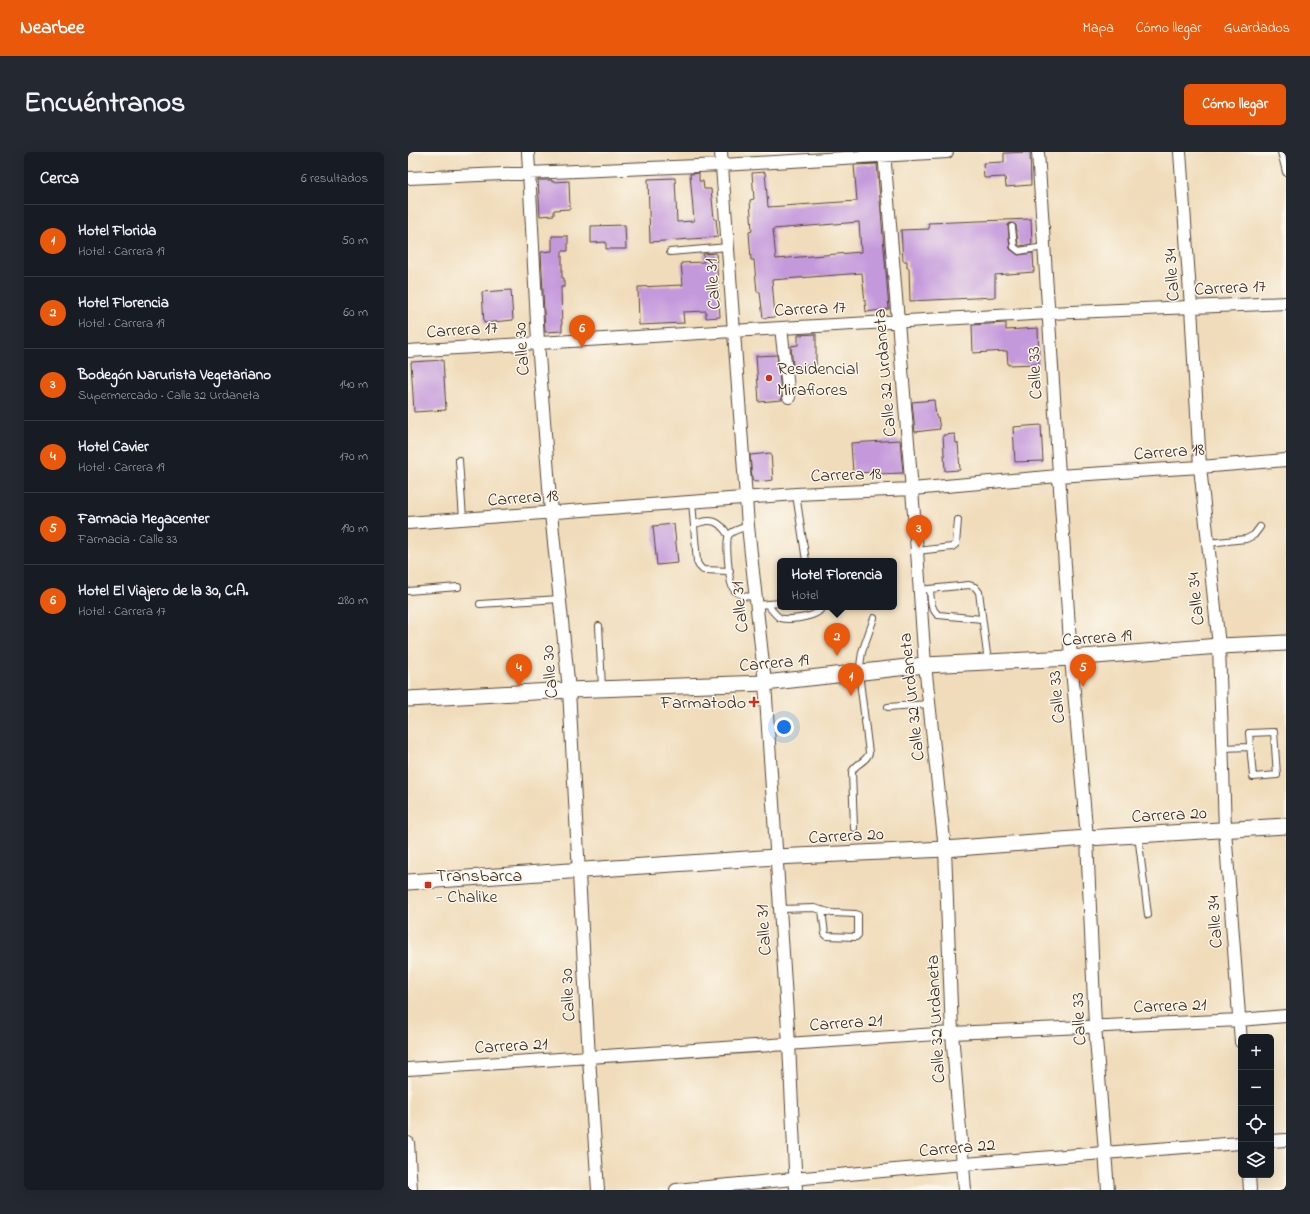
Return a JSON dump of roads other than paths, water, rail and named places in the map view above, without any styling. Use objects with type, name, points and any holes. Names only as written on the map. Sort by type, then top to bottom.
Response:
[{"type":"street","name":"Calle 30","points":[[528,152],[538,342],[551,513],[569,690],[578,871],[598,1190]]},
{"type":"street","name":"Calle 31","points":[[721,152],[748,526],[760,602],[766,683],[789,1044],[796,1184]]},
{"type":"street","points":[[408,178],[722,165],[884,153],[947,152]]},
{"type":"street","name":"Calle 33","points":[[1038,152],[1058,476],[1071,658],[1087,838],[1095,1026],[1108,1190]]},
{"type":"street","name":"Calle 34","points":[[1180,152],[1200,467],[1219,646],[1225,830],[1241,1034]]},
{"type":"street","name":"Calle 32 Urdaneta","points":[[884,153],[917,551],[925,589],[925,666],[945,849],[952,1034],[965,1190]]},
{"type":"street","name":"Carrera 17","points":[[408,351],[538,342],[1049,313],[1286,302]]},
{"type":"street","points":[[781,328],[789,397]]},
{"type":"street","name":"Carrera 18","points":[[408,523],[796,494],[912,489],[1058,476],[1286,460]]},
{"type":"street","name":"Carrera 19","points":[[408,699],[602,688],[766,683],[925,666],[1071,658],[1286,642]]},
{"type":"street","name":"Carrera 20","points":[[408,882],[776,857],[945,849],[1087,838],[1286,826]]},
{"type":"street","name":"Carrera 21","points":[[408,1069],[952,1034],[1240,1020],[1286,1016]]},
{"type":"street","points":[[1274,1141],[1286,1140]]},
{"type":"street","points":[[408,1143],[411,1190]]},
{"type":"street","name":"Carrera 22","points":[[676,1190],[796,1184],[963,1165],[1106,1152],[1238,1143]]},
{"type":"street","points":[[1249,1178],[1250,1190]]},
{"type":"lane","points":[[1281,152],[1286,172]]},
{"type":"lane","points":[[1012,227],[1014,247],[1016,250],[1019,251],[1044,248]]},
{"type":"lane","points":[[670,252],[728,247]]},
{"type":"lane","points":[[459,460],[463,519]]},
{"type":"lane","points":[[796,494],[806,558]]},
{"type":"lane","points":[[692,502],[699,566],[704,570],[730,571]]},
{"type":"lane","points":[[917,551],[952,547],[956,544],[958,520]]},
{"type":"lane","points":[[695,524],[704,521],[713,521],[724,528],[728,535]]},
{"type":"lane","points":[[748,526],[732,532],[728,535],[726,542],[732,587],[738,594],[745,597],[760,602],[777,603]]},
{"type":"lane","points":[[1208,543],[1246,539],[1254,535],[1260,527]]},
{"type":"lane","points":[[982,619],[938,615],[934,612],[925,589],[969,585],[975,587],[979,592],[988,662]]},
{"type":"lane","points":[[408,591],[458,587]]},
{"type":"lane","points":[[480,604],[560,600]]},
{"type":"lane","points":[[760,602],[781,618],[787,619],[794,619],[813,614],[820,610]]},
{"type":"lane","points":[[854,828],[852,772],[855,766],[866,760],[869,753],[859,673],[862,652],[874,618]]},
{"type":"lane","points":[[599,626],[602,688]]},
{"type":"lane","points":[[888,707],[929,704]]},
{"type":"lane","points":[[1274,732],[1277,775],[1252,777],[1250,747],[1249,733],[1274,732]]},
{"type":"lane","points":[[1222,748],[1250,747]]},
{"type":"lane","points":[[1138,835],[1148,915]]},
{"type":"lane","points":[[780,909],[814,908],[822,910],[832,913],[853,913],[858,915],[858,935],[856,937],[827,936],[825,934],[822,910]]},
{"type":"place","name":"Hotel El Viajero de la 30, C.A.","points":[[582,348]]},
{"type":"place","name":"Residencial Miraflores","points":[[769,378]]},
{"type":"place","name":"Bodegón Narurista Vegetariano","points":[[919,548]]},
{"type":"place","name":"Hotel Florencia","points":[[837,656]]},
{"type":"place","name":"Hotel Cavier","points":[[519,687]]},
{"type":"place","name":"Farmacia Megacenter","points":[[1083,687]]},
{"type":"place","name":"Hotel Florida","points":[[851,696]]},
{"type":"place","name":"Farmatodo","points":[[754,702]]},
{"type":"place","name":"Transbarca - Chalike","points":[[428,885]]}]
